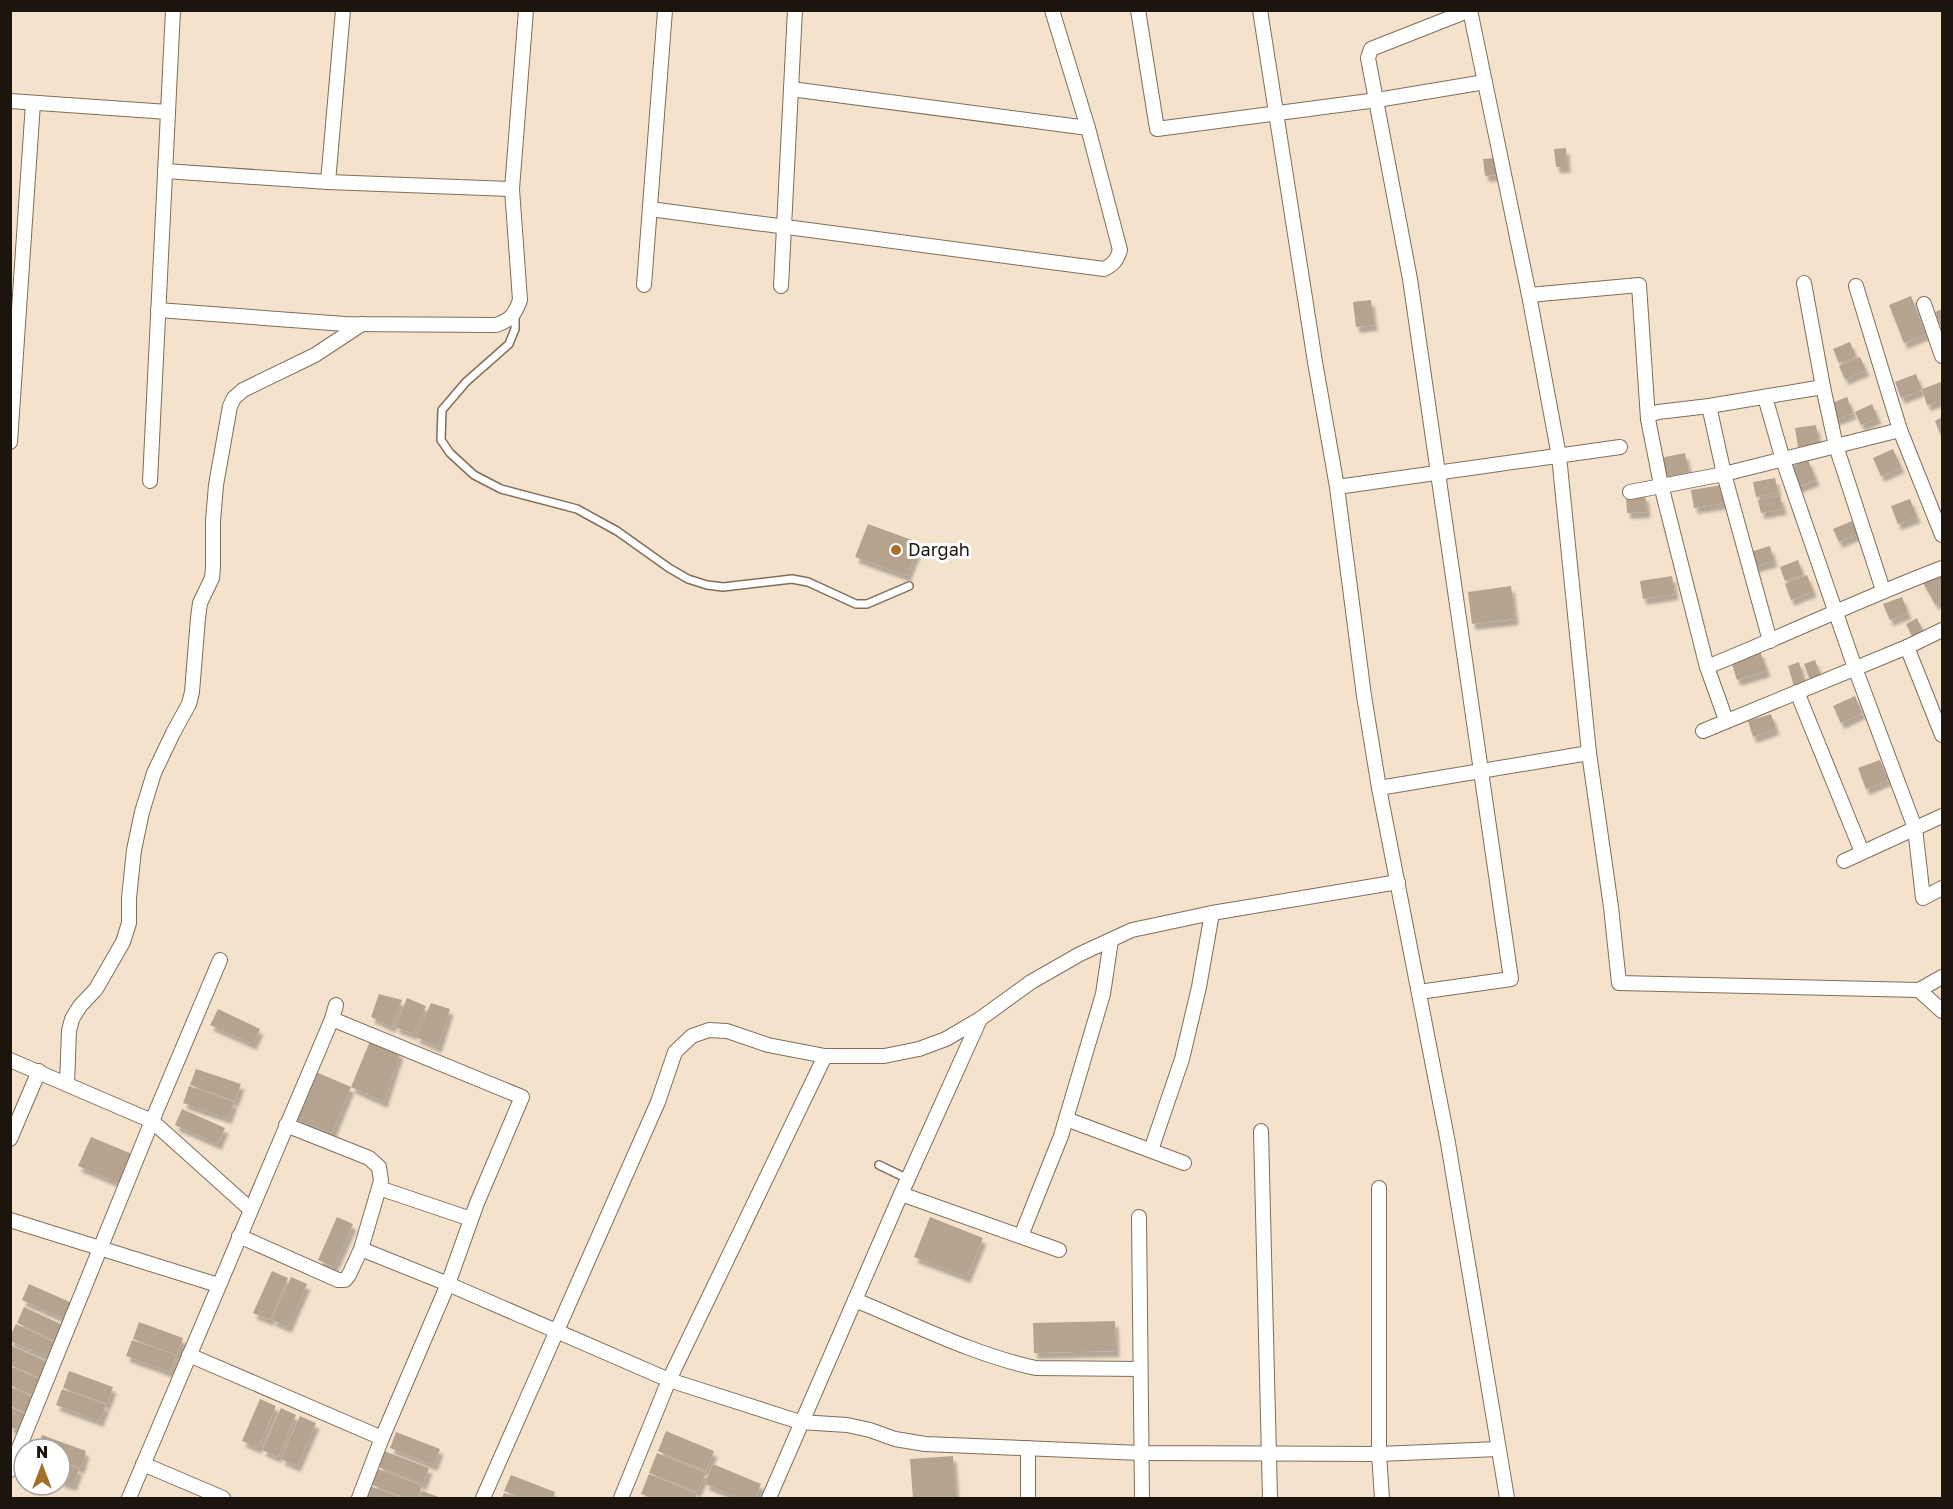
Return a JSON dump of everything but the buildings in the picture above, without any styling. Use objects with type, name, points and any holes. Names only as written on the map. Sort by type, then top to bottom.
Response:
[{"type":"street","points":[[150,481],[173,10]]},
{"type":"street","points":[[328,182],[343,10]]},
{"type":"street","points":[[158,310],[362,324],[496,325],[508,321],[515,314],[519,300],[512,189],[526,10]]},
{"type":"street","points":[[644,285],[665,10]]},
{"type":"street","points":[[781,286],[795,10]]},
{"type":"street","points":[[650,209],[1104,269],[1112,266],[1120,250],[1088,128],[1052,10]]},
{"type":"street","points":[[1138,10],[1157,129],[1377,100],[1485,82]]},
{"type":"street","points":[[1260,10],[1337,487],[1364,696],[1379,788],[1448,1143],[1507,1498]]},
{"type":"street","points":[[1419,992],[1511,979],[1483,772],[1410,279],[1368,58],[1371,49],[1470,10],[1529,295],[1559,456],[1590,753],[1619,983],[1919,990],[1942,977]]},
{"type":"street","points":[[791,89],[1088,128]]},
{"type":"street","points":[[10,101],[168,112]]},
{"type":"street","points":[[10,442],[16,269],[33,103]]},
{"type":"street","points":[[165,171],[328,182],[512,189]]},
{"type":"street","points":[[1804,283],[1836,446],[1883,590]]},
{"type":"street","points":[[1529,295],[1639,285],[1648,419],[1661,485],[1707,667],[1726,720]]},
{"type":"street","points":[[1856,286],[1900,430],[1936,504],[1942,535]]},
{"type":"street","points":[[1924,304],[1942,356]]},
{"type":"street","points":[[67,1084],[69,1031],[72,1019],[80,1006],[96,989],[123,942],[129,923],[134,850],[142,812],[154,773],[189,704],[192,692],[200,603],[212,578],[216,484],[230,406],[234,398],[256,381],[285,371],[315,355],[362,324]]},
{"type":"street","points":[[1648,419],[1650,415],[1658,412],[1823,387]]},
{"type":"street","points":[[1765,397],[1783,460],[1855,668],[1915,828],[1923,898],[1942,888]]},
{"type":"street","points":[[1709,406],[1770,641]]},
{"type":"street","points":[[1630,492],[1725,474],[1900,430]]},
{"type":"street","points":[[1337,487],[1620,447]]},
{"type":"street","points":[[1707,667],[1883,590],[1942,568]]},
{"type":"street","points":[[1703,730],[1907,647],[1942,630]]},
{"type":"street","points":[[1907,647],[1942,735]]},
{"type":"street","points":[[1797,692],[1862,852]]},
{"type":"street","points":[[1379,788],[1590,753]]},
{"type":"street","points":[[1844,861],[1942,816]]},
{"type":"street","points":[[483,1498],[658,1102],[675,1052],[692,1036],[709,1030],[728,1031],[768,1046],[825,1056],[884,1056],[920,1050],[946,1039],[980,1019],[1031,982],[1080,954],[1132,930],[1212,913],[1398,882]]},
{"type":"street","points":[[1150,1150],[1182,1059],[1199,987],[1212,913]]},
{"type":"street","points":[[1021,1236],[1066,1119],[1103,993],[1111,940]]},
{"type":"street","points":[[10,1470],[152,1120],[220,960]]},
{"type":"street","points":[[1919,990],[1942,1011]]},
{"type":"street","points":[[129,1498],[336,1005]]},
{"type":"street","points":[[332,1019],[522,1097],[471,1219],[448,1284],[382,1438],[359,1498]]},
{"type":"street","points":[[769,1498],[800,1422],[980,1019]]},
{"type":"street","points":[[621,1498],[669,1380],[825,1056]]},
{"type":"street","points":[[10,1060],[152,1120],[250,1209]]},
{"type":"street","points":[[10,1139],[39,1071]]},
{"type":"street","points":[[1066,1119],[1184,1163]]},
{"type":"street","points":[[239,1236],[338,1280],[345,1280],[349,1275],[361,1249],[381,1180],[380,1167],[369,1158],[286,1125]]},
{"type":"street","points":[[1261,1131],[1270,1498]]},
{"type":"street","points":[[379,1188],[471,1219]]},
{"type":"street","points":[[1379,1188],[1379,1454],[1382,1498]]},
{"type":"street","points":[[901,1194],[1059,1250]]},
{"type":"street","points":[[1139,1217],[1142,1498]]},
{"type":"street","points":[[10,1220],[218,1285]]},
{"type":"street","points":[[361,1249],[448,1284],[556,1333],[669,1380],[800,1422],[847,1425],[895,1439],[925,1444],[1141,1453],[1379,1454],[1498,1449]]},
{"type":"street","points":[[855,1300],[980,1351],[1023,1365],[1036,1368],[1140,1369]]},
{"type":"street","points":[[189,1356],[382,1438]]},
{"type":"street","points":[[1028,1448],[1028,1498]]},
{"type":"street","points":[[143,1464],[223,1498]]},
{"type":"lane","points":[[515,314],[515,329],[509,344],[466,382],[441,410],[441,440],[450,453],[474,475],[501,489],[577,509],[617,531],[669,568],[688,579],[706,585],[723,587],[792,579],[808,582],[856,604],[867,604],[909,586]]},
{"type":"lane","points":[[879,1165],[908,1179]]},
{"type":"place","name":"Dargah","points":[[896,550]]}]
